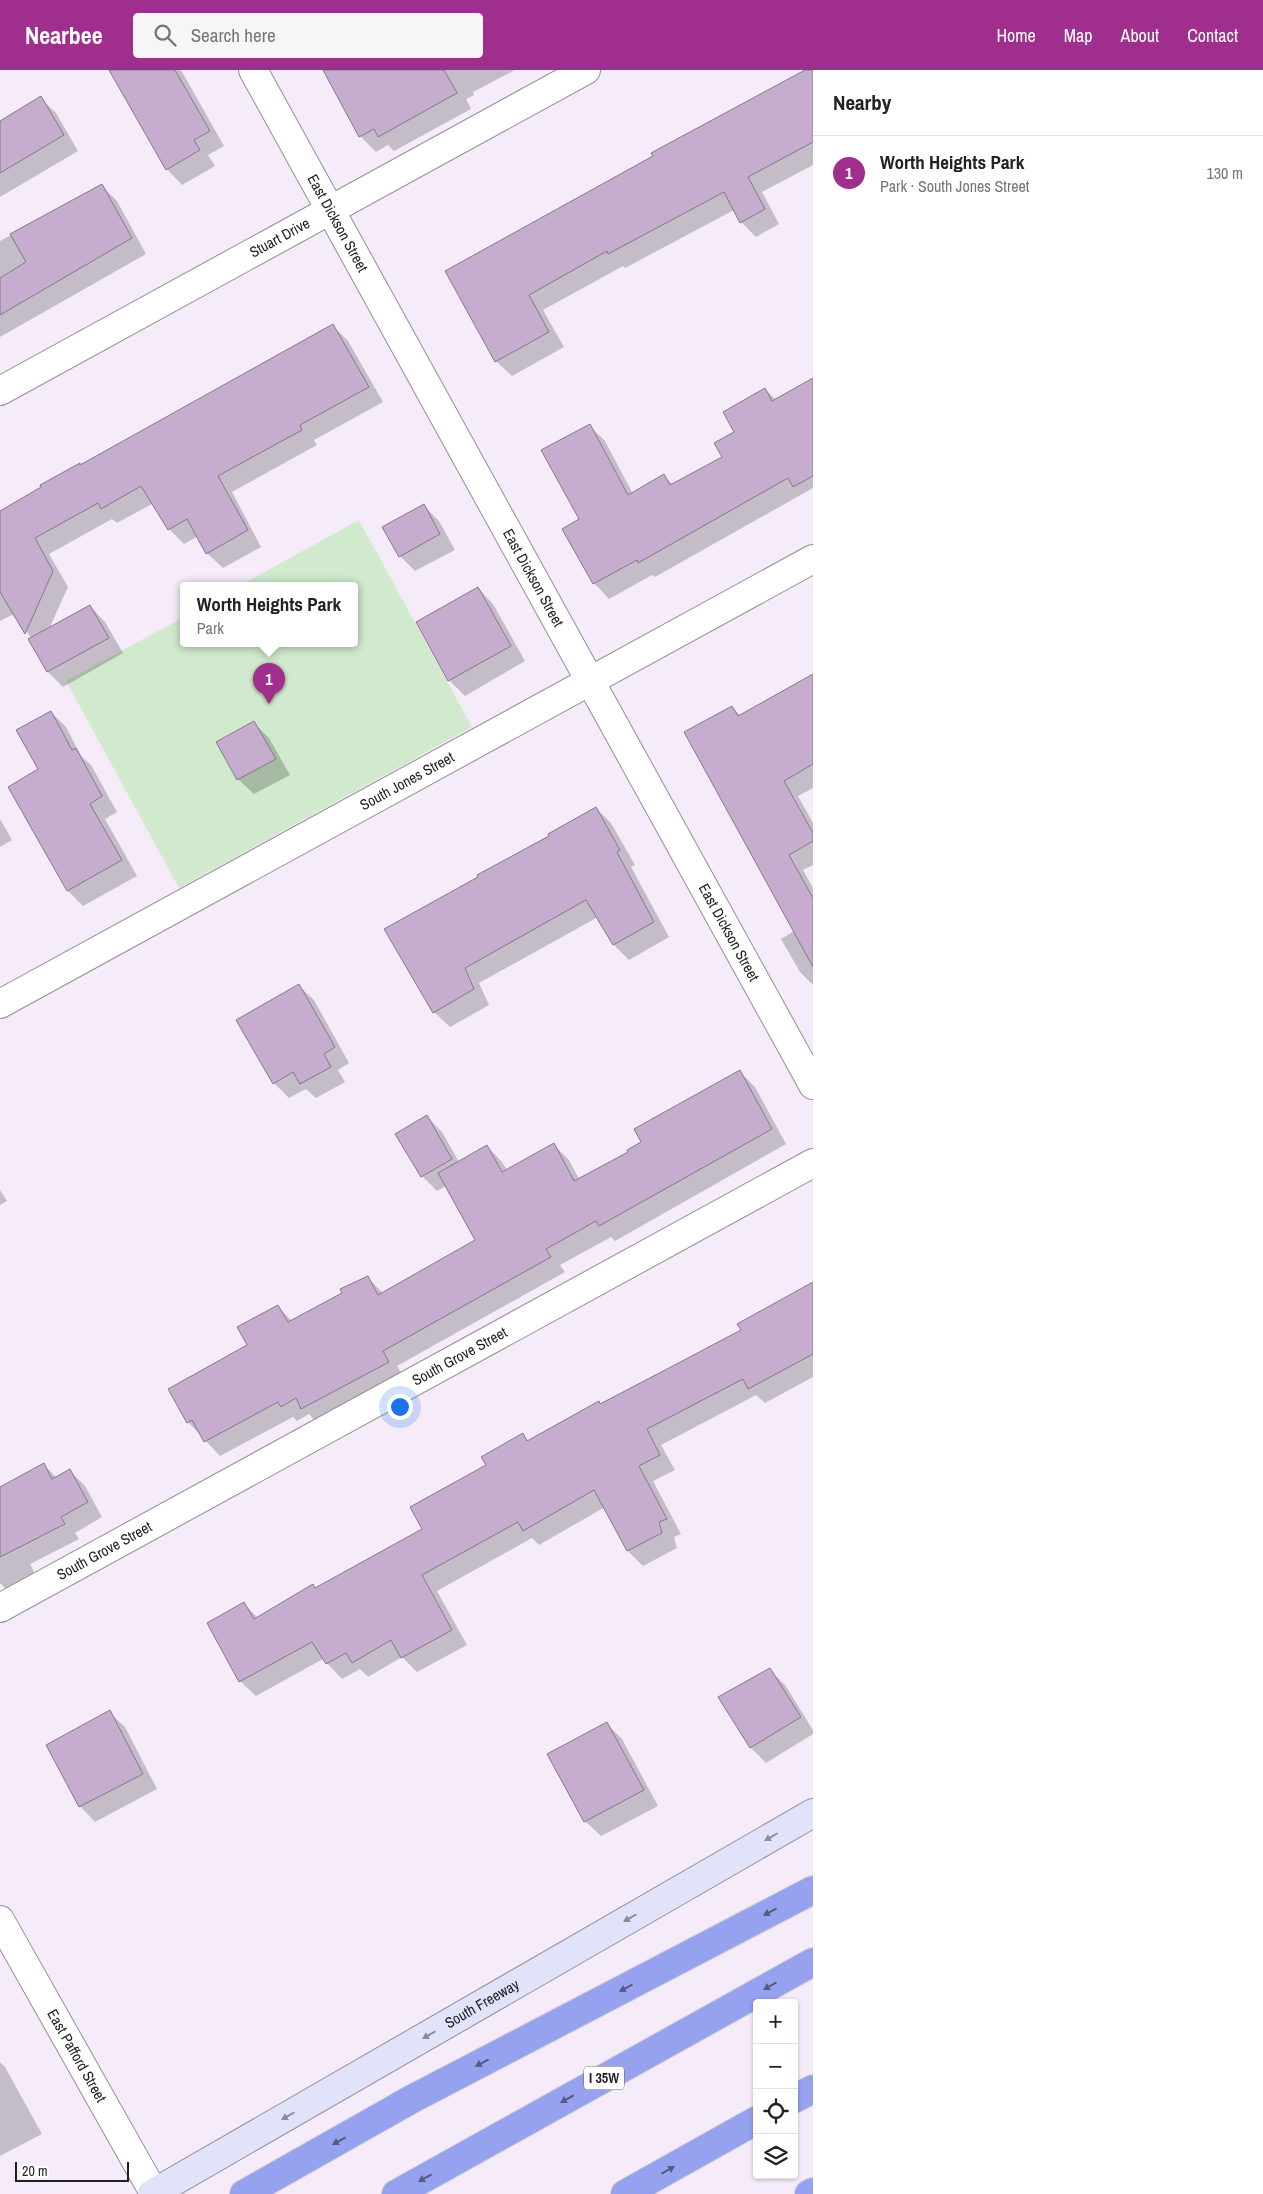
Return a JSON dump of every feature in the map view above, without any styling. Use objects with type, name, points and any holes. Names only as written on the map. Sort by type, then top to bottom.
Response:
[{"type":"highway","points":[[244,2194],[412,2100],[813,1890]]},
{"type":"highway","name":"I 35W","points":[[396,2194],[813,1962]]},
{"type":"highway","points":[[798,2097],[813,2089]]},
{"type":"highway","points":[[625,2194],[753,2122]]},
{"type":"highway","points":[[809,2194],[813,2192]]},
{"type":"main road","name":"South Freeway","points":[[153,2193],[813,1813]]},
{"type":"street","name":"East Dickson Street","points":[[253,70],[813,1085]]},
{"type":"street","name":"Stuart Drive","points":[[0,391],[586,70]]},
{"type":"street","name":"South Jones Street","points":[[0,1004],[813,559]]},
{"type":"street","name":"South Grove Street","points":[[0,1608],[813,1162]]},
{"type":"street","name":"East Pafford Street","points":[[0,1920],[153,2193]]},
{"type":"green space","points":[[359,520],[472,727],[179,888],[66,681],[180,619],[180,647],[358,647],[358,582],[246,582]]},
{"type":"building","points":[[109,70],[175,70],[210,131],[194,140],[200,150],[166,170]]},
{"type":"building","points":[[323,70],[444,70],[457,93],[378,137],[374,129],[359,137]]},
{"type":"building","points":[[805,70],[813,70],[813,142],[748,177],[765,209],[740,223],[724,192],[608,254],[607,251],[529,295],[549,332],[495,362],[445,271],[653,156],[651,153]]},
{"type":"building","points":[[41,96],[64,135],[0,173],[0,121]]},
{"type":"building","points":[[102,184],[132,238],[0,315],[0,278],[26,262],[10,234]]},
{"type":"building","points":[[333,324],[369,387],[300,425],[302,430],[218,476],[248,530],[206,554],[187,519],[168,530],[141,486],[101,509],[98,503],[35,538],[53,571],[25,634],[0,592],[0,511],[41,487],[40,485],[80,463],[80,465]]},
{"type":"building","points":[[813,378],[813,476],[793,487],[788,478],[638,563],[637,560],[593,584],[562,529],[579,519],[541,450],[590,424],[628,495],[664,474],[670,485],[722,457],[714,443],[734,432],[723,412],[765,388],[772,401]]},
{"type":"building","points":[[424,504],[440,534],[399,557],[382,527]]},
{"type":"building","points":[[478,587],[511,646],[448,681],[416,622]]},
{"type":"building","points":[[90,605],[109,638],[47,672],[28,639]]},
{"type":"building","points":[[813,674],[813,764],[784,781],[813,833],[813,841],[789,855],[813,898],[813,967],[684,732],[732,706],[738,716]]},
{"type":"building","points":[[51,711],[72,750],[76,748],[102,796],[90,804],[122,860],[67,891],[8,787],[38,769],[16,730]]},
{"type":"building","points":[[254,721],[276,759],[237,780],[216,742]]},
{"type":"building","points":[[596,807],[620,850],[617,852],[654,922],[613,945],[586,900],[465,968],[474,989],[433,1013],[384,929],[478,877],[477,875],[549,836],[548,834]]},
{"type":"building","points":[[299,984],[335,1047],[324,1054],[331,1067],[300,1084],[293,1072],[273,1084],[236,1020]]},
{"type":"building","points":[[740,1070],[772,1129],[599,1226],[596,1221],[546,1249],[551,1257],[383,1351],[389,1362],[301,1409],[296,1398],[281,1407],[278,1402],[204,1442],[192,1420],[187,1423],[168,1389],[247,1345],[237,1327],[278,1305],[288,1322],[342,1293],[340,1289],[368,1276],[378,1295],[475,1240],[438,1173],[487,1145],[502,1172],[554,1143],[574,1181],[628,1152],[627,1150],[641,1142],[634,1129]]},
{"type":"building","points":[[427,1115],[452,1159],[421,1177],[395,1134]]},
{"type":"building","points":[[813,1282],[813,1354],[748,1389],[743,1379],[647,1429],[660,1455],[639,1466],[667,1519],[659,1522],[662,1533],[627,1551],[594,1490],[523,1531],[518,1522],[422,1575],[452,1630],[401,1658],[391,1640],[352,1663],[346,1653],[326,1664],[312,1642],[239,1682],[207,1623],[244,1602],[254,1619],[313,1584],[315,1588],[422,1529],[410,1507],[486,1465],[481,1457],[523,1433],[527,1441],[599,1401],[600,1404],[741,1330],[737,1324]]},
{"type":"building","points":[[44,1463],[52,1479],[70,1469],[88,1502],[61,1517],[65,1524],[0,1557],[0,1487]]},
{"type":"building","points":[[770,1668],[801,1717],[750,1748],[718,1697]]},
{"type":"building","points":[[110,1710],[143,1774],[79,1807],[46,1745]]},
{"type":"building","points":[[607,1722],[644,1790],[584,1822],[547,1754]]},
{"type":"place","name":"Worth Heights Park","points":[[269,704]]}]
